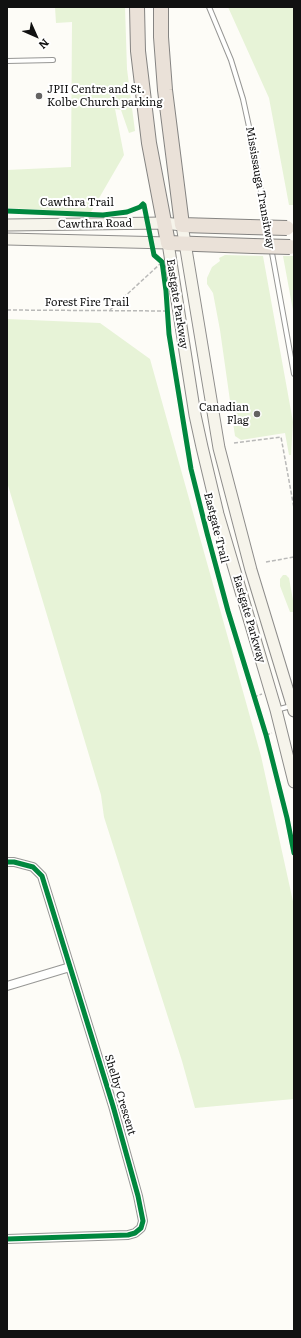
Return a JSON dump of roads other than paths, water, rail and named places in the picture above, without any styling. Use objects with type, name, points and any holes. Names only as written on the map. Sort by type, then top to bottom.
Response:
[{"type":"highway","points":[[137,7],[138,52],[149,143],[168,243],[292,247]]},
{"type":"highway","points":[[161,7],[161,37],[165,90],[182,225],[290,228]]},
{"type":"main road","name":"Cawthra Road","points":[[7,225],[164,223],[182,225]]},
{"type":"main road","name":"Eastgate Parkway","points":[[182,225],[219,448],[251,570],[293,707]]},
{"type":"main road","name":"Cawthra Road","points":[[7,239],[168,243]]},
{"type":"main road","name":"Eastgate Parkway","points":[[168,243],[172,277],[195,415],[202,447],[218,514],[276,710],[294,782]]},
{"type":"street","name":"Shelby Crescent","points":[[7,862],[14,862],[33,867],[42,876],[113,1106],[138,1196],[143,1221],[140,1228],[135,1233],[128,1235],[7,1239]]},
{"type":"street","points":[[7,986],[70,967]]},
{"type":"lane","name":"Mississauga Transitway","points":[[209,7],[231,60],[243,100],[255,154],[294,374]]},
{"type":"lane","points":[[7,61],[53,60]]},
{"type":"lane","points":[[276,710],[293,707]]},
{"type":"place","name":"JPII Centre and St. Kolbe Church parking","points":[[39,96]]},
{"type":"place","name":"Canadian Flag","points":[[257,414]]}]
